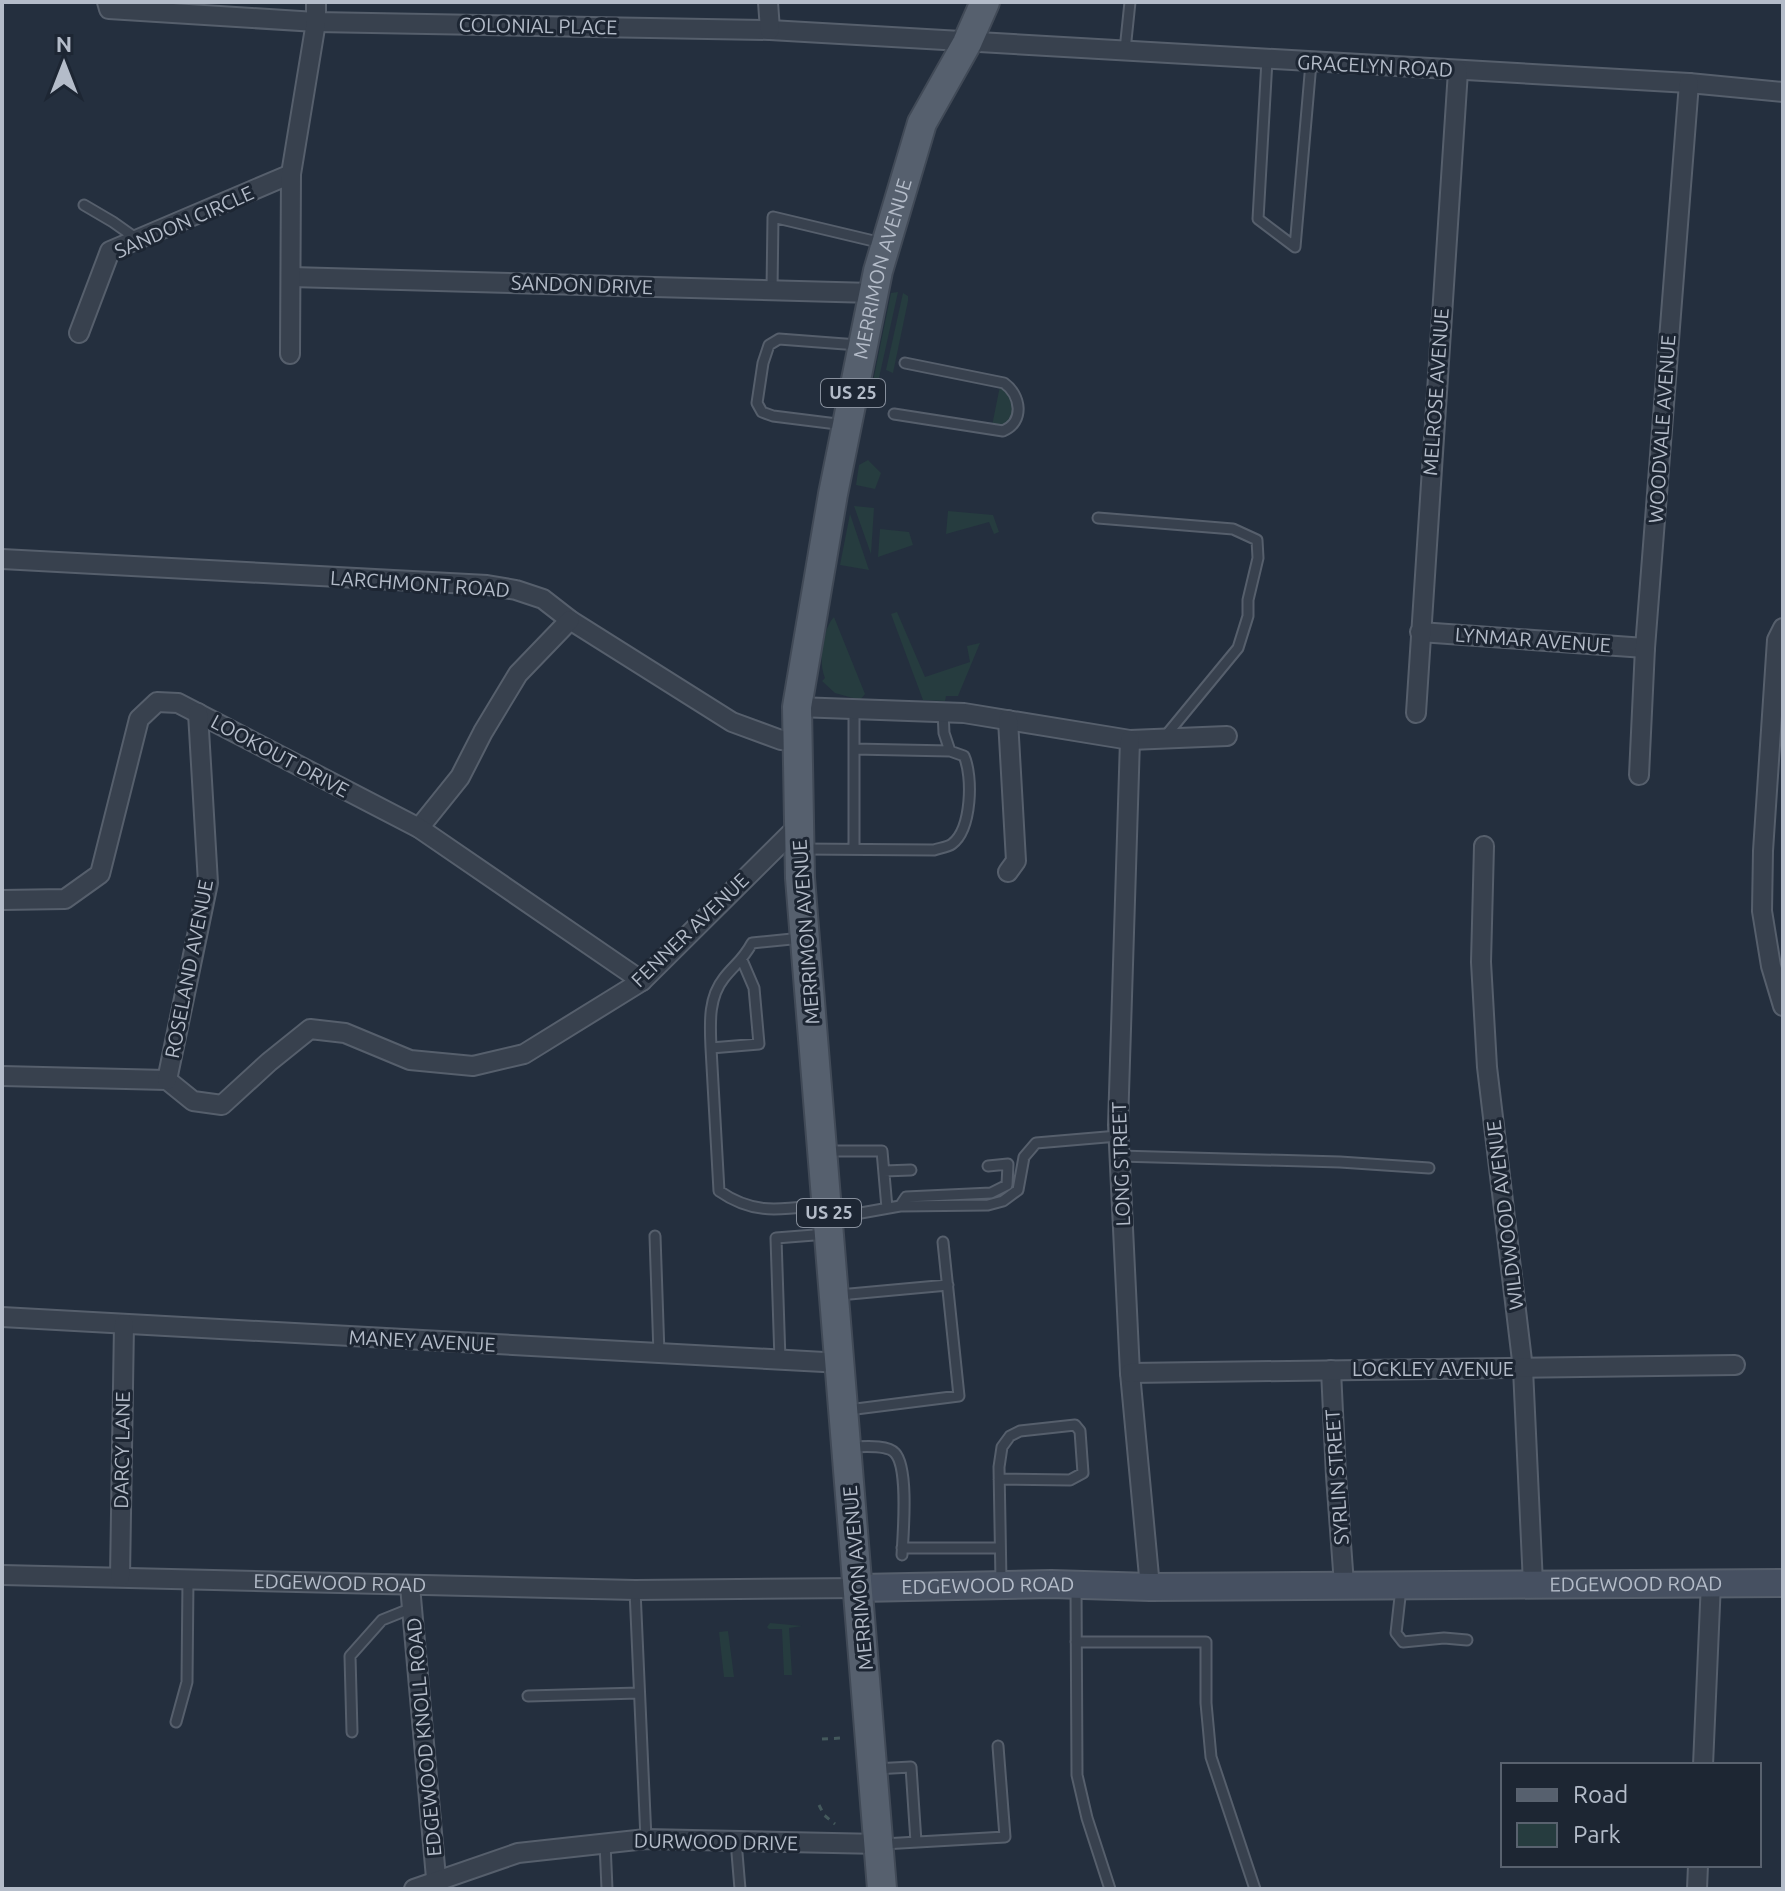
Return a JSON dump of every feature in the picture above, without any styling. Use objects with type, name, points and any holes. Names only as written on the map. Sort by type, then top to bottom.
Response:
[{"type":"main road","name":"MERRIMON AVENUE","points":[[882,1889],[798,837],[797,707],[846,425],[885,244],[922,123],[967,43],[985,2]]},
{"type":"street","points":[[290,354],[291,174],[316,22],[316,2]]},
{"type":"street","points":[[768,2],[770,30]]},
{"type":"street","name":"COLONIAL PLACE","points":[[108,6],[316,22],[770,30],[967,43]]},
{"type":"street","name":"GRACELYN ROAD","points":[[967,43],[1689,83],[1783,92]]},
{"type":"street","name":"MELROSE AVENUE","points":[[1416,713],[1458,71]]},
{"type":"street","name":"WOODVALE AVENUE","points":[[1639,775],[1645,648],[1689,83]]},
{"type":"street","name":"SANDON CIRCLE","points":[[79,333],[110,251],[291,174]]},
{"type":"street","name":"SANDON DRIVE","points":[[291,277],[873,293]]},
{"type":"street","name":"LARCHMONT ROAD","points":[[2,559],[487,585],[516,590],[543,599],[570,620],[732,722],[781,740],[798,741]]},
{"type":"street","points":[[419,828],[460,777],[518,674],[570,620]]},
{"type":"street","points":[[1783,628],[1777,640],[1762,911],[1771,966],[1783,1006]]},
{"type":"street","name":"LYNMAR AVENUE","points":[[1420,632],[1645,648]]},
{"type":"street","name":"LOOKOUT DRIVE","points":[[2,900],[65,899],[100,874],[139,719],[157,702],[178,703],[419,828],[642,981]]},
{"type":"street","points":[[797,707],[943,712],[1130,740],[1227,736]]},
{"type":"street","name":"ROSELAND AVENUE","points":[[167,1080],[208,883],[198,713]]},
{"type":"street","points":[[1008,720],[1016,861],[1008,872]]},
{"type":"street","name":"LONG STREET","points":[[1130,740],[1118,1136],[1130,1373],[1150,1587]]},
{"type":"street","name":"FENNER AVENUE","points":[[167,1080],[193,1101],[222,1105],[310,1029],[345,1033],[410,1060],[473,1066],[524,1054],[642,981],[798,837]]},
{"type":"street","name":"WILDWOOD AVENUE","points":[[1484,846],[1481,962],[1487,1067],[1523,1369],[1533,1584]]},
{"type":"street","points":[[2,1076],[167,1080]]},
{"type":"street","name":"MANEY AVENUE","points":[[2,1317],[842,1363]]},
{"type":"street","name":"DARCY LANE","points":[[120,1577],[124,1324]]},
{"type":"street","name":"LOCKLEY AVENUE","points":[[1130,1373],[1735,1365]]},
{"type":"street","name":"SYRLIN STREET","points":[[1331,1370],[1344,1584]]},
{"type":"street","name":"EDGEWOOD ROAD","points":[[2,1575],[635,1590],[1076,1584],[1150,1587],[1783,1583]]},
{"type":"street","points":[[1703,1763],[1711,1582]]},
{"type":"street","name":"EDGEWOOD KNOLL ROAD","points":[[410,1586],[437,1885]]},
{"type":"street","name":"DURWOOD DRIVE","points":[[414,1889],[437,1885],[518,1853],[646,1839],[880,1844]]},
{"type":"street","points":[[1697,1889],[1698,1867]]},
{"type":"lane","points":[[1125,52],[1130,2]]},
{"type":"lane","points":[[1267,60],[1258,219],[1295,247],[1311,63]]},
{"type":"lane","points":[[84,205],[137,239]]},
{"type":"lane","points":[[772,290],[773,217],[885,244]]},
{"type":"lane","points":[[846,425],[762,412],[757,403],[763,363],[769,345],[779,339],[862,346]]},
{"type":"lane","points":[[894,414],[1003,431],[1010,428],[1018,415],[1014,389],[1004,383],[905,363]]},
{"type":"lane","points":[[1098,518],[1233,529],[1257,540],[1258,558],[1248,600],[1248,616],[1238,648],[1163,739]]},
{"type":"lane","points":[[854,709],[854,849]]},
{"type":"lane","points":[[943,712],[944,733],[950,751]]},
{"type":"lane","points":[[798,837],[854,849],[934,850],[951,845],[960,835],[971,788],[970,770],[964,756],[950,751],[854,749]]},
{"type":"lane","points":[[806,938],[752,943],[742,960],[722,980],[710,1009],[719,1191],[735,1203],[753,1209],[829,1219]]},
{"type":"lane","points":[[711,1048],[759,1044],[754,988],[742,960]]},
{"type":"lane","points":[[780,1360],[776,1238],[829,1219],[887,1208],[1003,1201],[1018,1190],[1024,1157],[1036,1143],[1118,1136]]},
{"type":"lane","points":[[824,1151],[882,1151],[887,1208]]},
{"type":"lane","points":[[1119,1156],[1340,1162],[1429,1168]]},
{"type":"lane","points":[[900,1206],[906,1197],[991,1193],[1007,1185],[1008,1164],[988,1166]]},
{"type":"lane","points":[[884,1171],[911,1170]]},
{"type":"lane","points":[[655,1236],[659,1354]]},
{"type":"lane","points":[[845,1411],[959,1396],[943,1242]]},
{"type":"lane","points":[[836,1296],[948,1285]]},
{"type":"lane","points":[[999,1479],[1070,1480],[1081,1476],[1080,1431],[1075,1425],[1020,1431],[1010,1436],[1002,1447],[999,1479],[1002,1585]]},
{"type":"lane","points":[[848,1446],[888,1449],[895,1453],[902,1469],[902,1551],[999,1548]]},
{"type":"lane","points":[[176,1722],[187,1682],[188,1579]]},
{"type":"lane","points":[[1076,1584],[1077,1775],[1110,1889]]},
{"type":"lane","points":[[1402,1584],[1396,1633],[1403,1642],[1444,1638],[1467,1640]]},
{"type":"lane","points":[[635,1590],[646,1839]]},
{"type":"lane","points":[[352,1732],[350,1656],[382,1620],[412,1608]]},
{"type":"lane","points":[[1076,1642],[1206,1642],[1206,1703],[1211,1757],[1255,1889]]},
{"type":"lane","points":[[528,1696],[639,1693]]},
{"type":"lane","points":[[880,1844],[1005,1837],[998,1746]]},
{"type":"lane","points":[[873,1769],[911,1767],[916,1842]]},
{"type":"lane","points":[[736,1841],[740,1889]]},
{"type":"lane","points":[[605,1843],[607,1889]]},
{"type":"path","points":[[822,1739],[842,1738]]},
{"type":"path","points":[[819,1805],[827,1818],[838,1825]]},
{"type":"green space","points":[[898,292],[875,396],[871,391],[891,293]]},
{"type":"green space","points":[[903,293],[908,296],[908,301],[893,373],[886,370]]},
{"type":"green space","points":[[1000,386],[1005,387],[1013,399],[1012,417],[1003,426],[992,426]]},
{"type":"green space","points":[[868,460],[881,473],[875,489],[856,485],[859,465]]},
{"type":"green space","points":[[854,506],[874,508],[871,554]]},
{"type":"green space","points":[[948,511],[993,515],[999,532],[994,534],[989,522],[946,534]]},
{"type":"green space","points":[[850,514],[869,570],[840,565]]},
{"type":"green space","points":[[880,529],[909,532],[913,545],[878,557]]},
{"type":"green space","points":[[897,612],[925,677],[970,662],[967,646],[980,643],[958,696],[946,696],[945,701],[923,700],[891,614]]},
{"type":"green space","points":[[834,617],[865,694],[860,700],[835,693],[822,681],[825,678],[822,646]]},
{"type":"green space","points":[[770,1623],[802,1626],[789,1628],[792,1675],[784,1675],[782,1629],[769,1629]]},
{"type":"green space","points":[[728,1631],[734,1677],[724,1677],[719,1632]]}]
